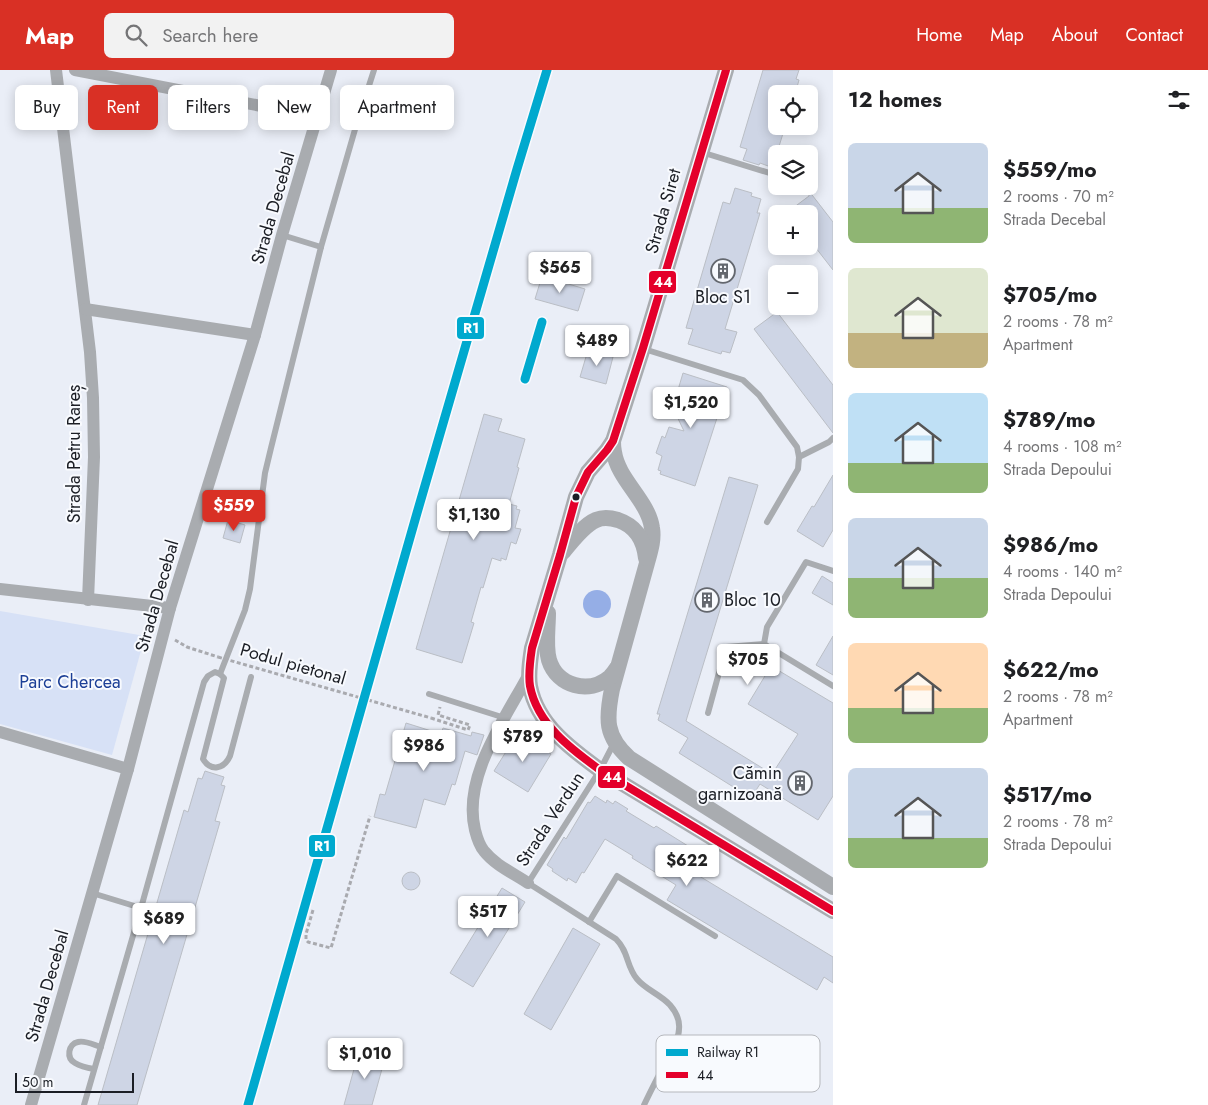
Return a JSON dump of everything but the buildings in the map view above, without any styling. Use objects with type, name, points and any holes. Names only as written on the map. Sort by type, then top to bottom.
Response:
[{"type":"street","name":"Strada Petru Rareș","points":[[56,70],[94,398],[94,457],[88,600]]},
{"type":"street","points":[[75,70],[258,105]]},
{"type":"street","name":"Strada Decebal","points":[[327,85],[331,70]]},
{"type":"street","name":"Strada Siret","points":[[726,70],[643,348],[613,440],[588,472],[576,497],[532,648],[529,674],[531,691],[538,710],[548,724],[575,752],[600,770],[833,911]]},
{"type":"street","name":"Strada Decebal","points":[[31,1105],[128,768],[170,608],[255,335],[282,235],[314,130]]},
{"type":"street","points":[[85,309],[255,335]]},
{"type":"street","points":[[613,440],[615,459],[646,511],[652,528],[652,545],[612,689],[608,709],[611,736],[619,749],[629,758],[830,882]]},
{"type":"street","name":"Strada Siret","points":[[560,555],[596,519],[613,518],[631,526],[637,532],[645,548],[647,563]]},
{"type":"street","points":[[0,589],[170,608]]},
{"type":"street","name":"Strada Siret","points":[[547,598],[549,658],[552,668],[562,680],[576,685],[594,685],[610,677],[618,666]]},
{"type":"street","points":[[528,882],[489,857],[479,844],[474,824],[473,804],[477,776],[483,760],[529,674]]},
{"type":"street","points":[[0,732],[128,768]]},
{"type":"lane","points":[[220,674],[250,589],[267,466],[321,247],[374,70]]},
{"type":"lane","points":[[701,152],[768,173]]},
{"type":"lane","points":[[282,235],[321,247]]},
{"type":"lane","points":[[643,348],[744,380],[759,395],[786,432],[796,447],[799,457],[798,469],[768,522]]},
{"type":"lane","points":[[799,457],[829,442],[833,438]]},
{"type":"lane","points":[[764,644],[767,627],[806,562],[833,571]]},
{"type":"lane","points":[[708,713],[726,647],[764,644],[833,686]]},
{"type":"lane","points":[[84,1105],[204,682],[215,672],[224,678],[203,759],[210,766],[218,767],[228,761],[230,756],[251,677]]},
{"type":"lane","points":[[429,694],[505,718]]},
{"type":"lane","name":"Strada Verdun","points":[[614,742],[600,770],[528,882],[622,944],[634,976],[640,983],[669,1004],[676,1013],[679,1020],[678,1035]]},
{"type":"lane","points":[[589,922],[617,876],[715,936]]},
{"type":"lane","points":[[92,893],[141,908]]},
{"type":"lane","points":[[94,1069],[72,1062],[69,1050],[73,1044],[80,1041],[101,1047]]},
{"type":"lane","name":"Strada Verdun","points":[[644,1105],[656,1082]]},
{"type":"path","name":"Podul pietonal","points":[[187,647],[468,730],[470,725],[438,715]]},
{"type":"path","points":[[313,910],[306,940],[331,948],[370,816]]},
{"type":"green space","name":"Parc Chercea","points":[[0,611],[145,636],[112,755],[0,724]]},
{"type":"water","points":[[597,590],[607,594],[611,604],[607,614],[597,618],[587,614],[583,604],[587,594]]},
{"type":"rail line","name":"R1","points":[[248,1105],[417,513],[547,70]]},
{"type":"rail line","name":"R1","points":[[525,379],[542,322]]},
{"type":"transit line","name":"44","points":[[726,70],[643,348],[613,441],[588,472],[576,497],[532,648],[529,672],[530,686],[534,700],[548,724],[567,744],[589,762],[833,911]]},
{"type":"place","name":"Bloc S1","points":[[723,271]]},
{"type":"place","name":"Bloc 10","points":[[707,600]]},
{"type":"place","name":"Cămin garnizoană","points":[[800,783]]}]
